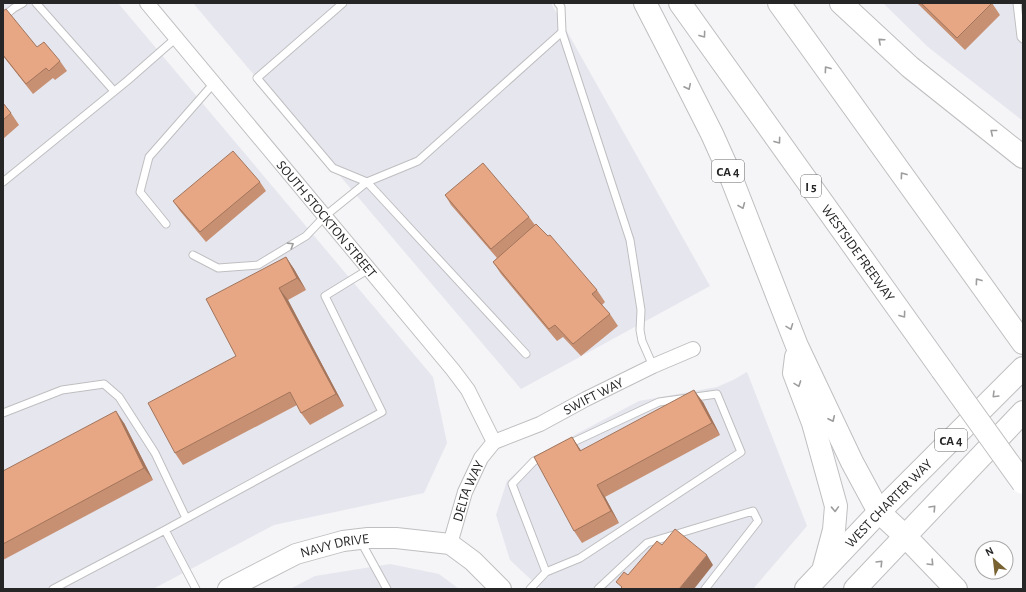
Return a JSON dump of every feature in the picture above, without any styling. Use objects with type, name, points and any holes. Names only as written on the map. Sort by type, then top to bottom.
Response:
[{"type":"highway","name":"CA 4","points":[[645,3],[684,78],[723,160],[797,346]]},
{"type":"highway","name":"WESTSIDE FREEWAY","points":[[680,3],[1023,483]]},
{"type":"highway","points":[[779,3],[1023,343]]},
{"type":"highway","points":[[841,3],[910,67],[1023,157]]},
{"type":"highway","points":[[797,346],[852,462],[879,512],[906,537],[956,589]]},
{"type":"highway","points":[[797,346],[794,373],[812,423],[836,506],[834,530],[823,570]]},
{"type":"highway","name":"WEST CHARTER WAY","points":[[806,589],[879,512],[1023,368]]},
{"type":"highway","name":"CA 4","points":[[855,589],[1023,412]]},
{"type":"street","name":"SOUTH STOCKTON STREET","points":[[147,3],[453,370],[468,390],[494,442]]},
{"type":"street","name":"SWIFT WAY","points":[[494,442],[540,424],[586,399],[653,366],[693,349]]},
{"type":"street","name":"DELTA WAY","points":[[450,544],[465,492],[481,458],[494,442]]},
{"type":"street","name":"NAVY DRIVE","points":[[228,589],[296,554],[343,541],[396,538],[450,544]]},
{"type":"street","points":[[450,544],[473,561],[501,589]]},
{"type":"lane","points":[[3,17],[23,3]]},
{"type":"lane","points":[[36,3],[114,91]]},
{"type":"lane","points":[[343,3],[257,78],[333,168],[367,182],[526,354]]},
{"type":"lane","points":[[558,3],[561,7],[562,32],[630,240],[641,310],[640,330],[642,341],[653,366]]},
{"type":"lane","points":[[1017,3],[1021,37],[1023,39]]},
{"type":"lane","points":[[193,255],[218,268],[258,266],[306,236],[325,216],[367,182],[418,161],[562,32]]},
{"type":"lane","points":[[3,182],[176,38]]},
{"type":"lane","points":[[166,224],[140,192],[149,158],[214,83]]},
{"type":"lane","points":[[53,589],[382,412],[325,296],[369,269]]},
{"type":"lane","points":[[3,413],[62,390],[104,384],[119,397],[155,452],[186,518]]},
{"type":"lane","points":[[530,589],[546,572],[580,558],[741,452],[717,394],[659,402],[561,448]]},
{"type":"lane","points":[[546,572],[512,484],[534,461],[547,455]]},
{"type":"lane","points":[[598,589],[646,543],[754,511],[758,521],[705,589]]},
{"type":"lane","points":[[165,530],[196,589]]},
{"type":"lane","points":[[359,539],[387,589]]},
{"type":"shaded area","points":[[3,3],[118,3],[433,377],[447,443],[424,493],[274,525],[153,589],[3,589]]},
{"type":"shaded area","points":[[193,3],[551,3],[710,286],[521,389]]},
{"type":"shaded area","points":[[883,3],[1023,3],[1023,121],[928,47]]},
{"type":"shaded area","points":[[747,372],[807,526],[753,589],[541,589],[510,560],[496,515],[507,481],[533,457],[639,401],[717,387]]},
{"type":"shaded area","points":[[390,564],[439,574],[459,589],[290,589],[315,576]]},
{"type":"building","points":[[921,3],[992,3],[957,38]]},
{"type":"building","points":[[6,9],[37,47],[44,42],[60,61],[49,71],[46,68],[26,84],[3,55],[3,11]]},
{"type":"building","points":[[3,103],[11,113],[3,120]]},
{"type":"building","points":[[233,151],[260,182],[200,232],[173,201]]},
{"type":"building","points":[[483,163],[529,217],[491,249],[445,195]]},
{"type":"building","points":[[536,224],[548,236],[550,235],[597,290],[592,294],[610,314],[573,344],[555,325],[549,329],[493,262]]},
{"type":"building","points":[[286,257],[297,278],[279,288],[336,394],[301,413],[290,392],[175,453],[148,403],[236,356],[206,299]]},
{"type":"building","points":[[694,390],[712,423],[597,485],[611,511],[574,531],[534,457],[572,437],[580,451]]},
{"type":"building","points":[[116,411],[144,468],[3,544],[3,471]]},
{"type":"building","points":[[675,529],[707,555],[679,589],[620,589],[622,587],[616,582],[624,572],[628,575],[657,541],[662,545]]}]
